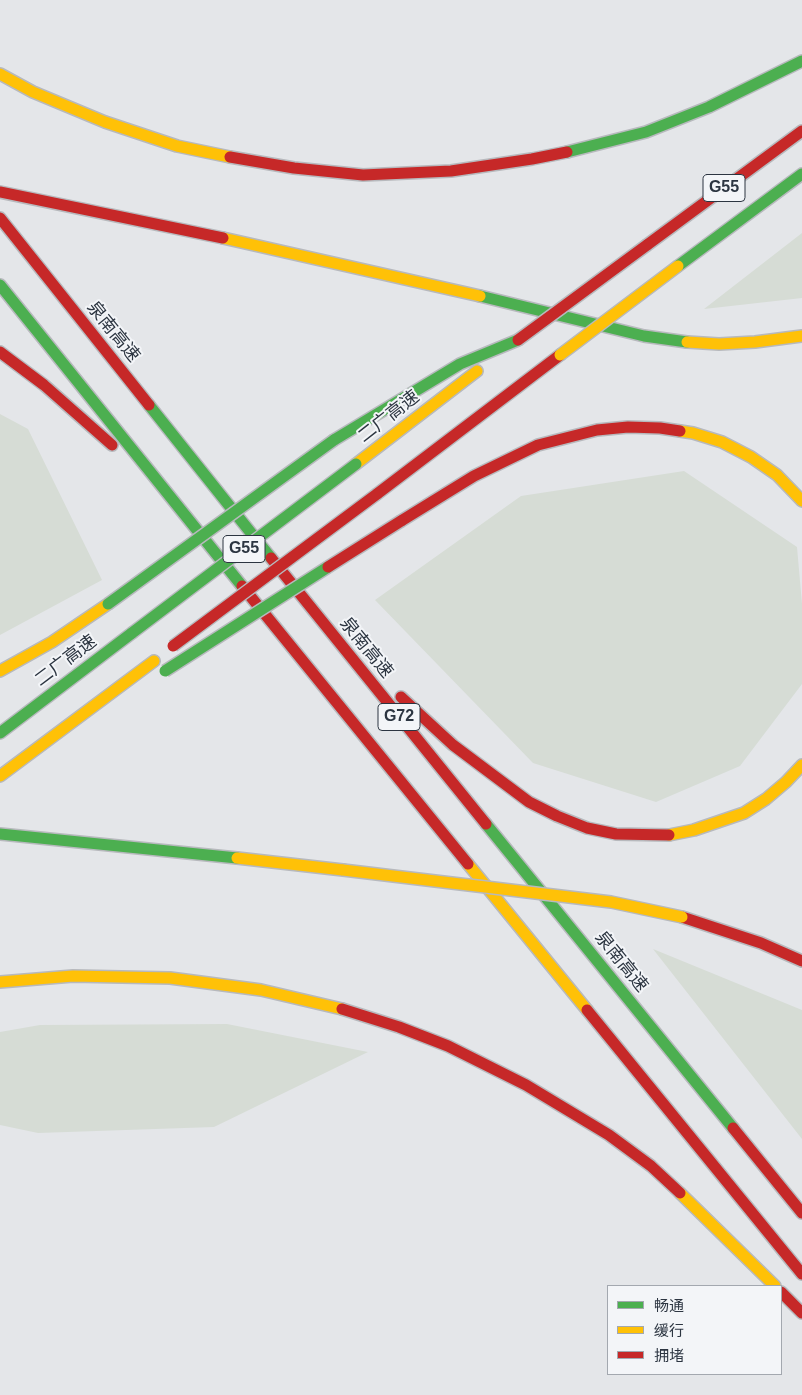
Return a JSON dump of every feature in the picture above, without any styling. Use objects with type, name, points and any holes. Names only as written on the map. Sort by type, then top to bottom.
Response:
[{"type":"highway","points":[[0,74],[33,92],[105,122],[176,146],[245,161],[363,175],[451,171],[532,159],[646,132],[710,107],[802,61]]},
{"type":"highway","name":"二广高速","points":[[0,733],[518,340],[802,130]]},
{"type":"highway","name":"G55","points":[[0,776],[802,174]]},
{"type":"highway","points":[[0,192],[121,216],[447,288],[644,336],[683,342],[719,344],[802,336]]},
{"type":"highway","name":"泉南高速","points":[[0,218],[335,638],[802,1213]]},
{"type":"highway","name":"G72","points":[[0,285],[168,495],[802,1274]]},
{"type":"highway","points":[[0,671],[52,642],[108,604],[334,440],[460,364],[518,340]]},
{"type":"highway","points":[[0,352],[44,385],[168,495]]},
{"type":"highway","points":[[90,708],[157,675],[474,476],[538,445],[597,430],[628,427],[660,428],[693,433],[722,442],[751,457],[777,475],[802,502]]},
{"type":"highway","points":[[335,638],[454,745],[491,775],[529,802],[587,828],[616,834],[642,835],[667,835],[694,830],[744,813],[786,782],[802,764]]},
{"type":"highway","points":[[0,834],[343,870],[610,902],[648,908],[682,917],[761,943],[802,960]]},
{"type":"highway","points":[[0,982],[73,976],[170,978],[261,990],[352,1011],[399,1026],[448,1046],[526,1085],[609,1135],[651,1166],[774,1285]]},
{"type":"highway","points":[[782,1293],[802,1313]]},
{"type":"shaded area","points":[[802,233],[802,298],[704,309]]},
{"type":"shaded area","points":[[0,414],[28,429],[102,580],[0,635]]},
{"type":"shaded area","points":[[684,471],[797,547],[802,604],[802,684],[740,766],[656,802],[533,763],[375,600],[521,496]]},
{"type":"shaded area","points":[[653,949],[802,1010],[802,1139]]},
{"type":"shaded area","points":[[227,1024],[368,1052],[214,1127],[38,1133],[0,1125],[0,1032],[40,1025]]},
{"type":"traffic: fast","points":[[567,152],[646,132],[709,107],[802,61]]},
{"type":"traffic: fast","points":[[678,266],[802,174]]},
{"type":"traffic: fast","points":[[0,285],[242,586]]},
{"type":"traffic: fast","points":[[480,296],[644,336],[687,342]]},
{"type":"traffic: fast","points":[[334,440],[460,364],[518,340]]},
{"type":"traffic: fast","points":[[149,405],[271,558]]},
{"type":"traffic: fast","points":[[108,604],[334,440]]},
{"type":"traffic: fast","points":[[132,633],[356,464]]},
{"type":"traffic: fast","points":[[165,671],[328,567]]},
{"type":"traffic: fast","points":[[0,733],[132,633]]},
{"type":"traffic: fast","points":[[486,824],[733,1128]]},
{"type":"traffic: fast","points":[[0,834],[237,858]]},
{"type":"traffic: slow","points":[[0,74],[33,92],[105,122],[177,146],[230,157]]},
{"type":"traffic: slow","points":[[223,238],[480,296]]},
{"type":"traffic: slow","points":[[560,355],[678,266]]},
{"type":"traffic: slow","points":[[687,342],[719,344],[802,336]]},
{"type":"traffic: slow","points":[[356,464],[477,371]]},
{"type":"traffic: slow","points":[[680,431],[722,442],[751,457],[777,475],[802,501]]},
{"type":"traffic: slow","points":[[0,671],[52,642],[108,604]]},
{"type":"traffic: slow","points":[[0,776],[154,661]]},
{"type":"traffic: slow","points":[[669,835],[694,830],[744,813],[766,799],[802,765]]},
{"type":"traffic: slow","points":[[237,858],[343,870]]},
{"type":"traffic: slow","points":[[468,864],[587,1010]]},
{"type":"traffic: slow","points":[[343,870],[611,902],[682,917]]},
{"type":"traffic: slow","points":[[0,982],[73,976],[170,978],[261,990],[342,1009]]},
{"type":"traffic: slow","points":[[680,1193],[774,1285]]},
{"type":"traffic: jam","points":[[647,245],[802,131]]},
{"type":"traffic: jam","points":[[230,157],[294,168],[363,175],[451,171],[567,152]]},
{"type":"traffic: jam","points":[[0,192],[223,238]]},
{"type":"traffic: jam","points":[[0,218],[149,405]]},
{"type":"traffic: jam","points":[[518,340],[647,245]]},
{"type":"traffic: jam","points":[[0,352],[44,385],[112,445]]},
{"type":"traffic: jam","points":[[377,494],[560,355]]},
{"type":"traffic: jam","points":[[401,521],[474,476],[538,445],[597,430],[628,427],[680,431]]},
{"type":"traffic: jam","points":[[173,646],[377,494]]},
{"type":"traffic: jam","points":[[328,567],[401,521]]},
{"type":"traffic: jam","points":[[271,558],[486,824]]},
{"type":"traffic: jam","points":[[242,586],[468,864]]},
{"type":"traffic: jam","points":[[401,697],[453,745],[529,802],[587,828],[616,834],[669,835]]},
{"type":"traffic: jam","points":[[682,917],[761,943],[802,961]]},
{"type":"traffic: jam","points":[[342,1009],[399,1027],[448,1046],[526,1085],[609,1135],[651,1166],[680,1193]]},
{"type":"traffic: jam","points":[[587,1010],[802,1274]]},
{"type":"traffic: jam","points":[[733,1128],[802,1213]]},
{"type":"traffic: jam","points":[[782,1293],[802,1313]]}]
